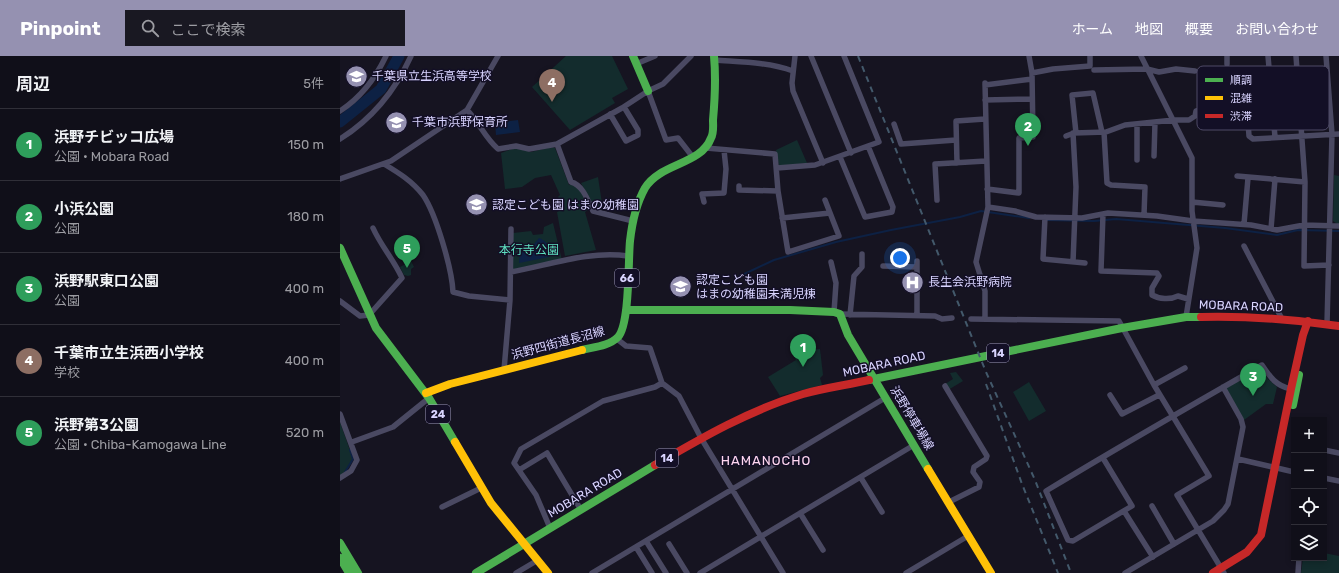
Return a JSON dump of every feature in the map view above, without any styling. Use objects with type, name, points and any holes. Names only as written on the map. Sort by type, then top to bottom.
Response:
[{"type":"main road","points":[[632,56],[648,91]]},
{"type":"main road","points":[[706,148],[712,137],[713,129],[716,84],[715,58]]},
{"type":"main road","name":"浜野四街道長沼線","points":[[427,396],[450,384],[617,339],[622,332],[626,310],[628,256],[633,221],[649,182],[662,171],[706,148]]},
{"type":"main road","name":"24","points":[[340,251],[369,315],[388,346],[427,396],[481,488],[502,519],[548,573]]},
{"type":"main road","points":[[626,310],[784,310],[837,313]]},
{"type":"main road","name":"浜野停車場線","points":[[837,313],[848,335],[991,573]]},
{"type":"main road","name":"MOBARA ROAD","points":[[476,573],[701,438],[733,421],[777,403],[874,378],[1122,328],[1186,317],[1235,316],[1308,321],[1339,326]]},
{"type":"main road","points":[[1213,573],[1222,571],[1249,556],[1261,544],[1266,536],[1291,389],[1303,335],[1308,321]]},
{"type":"main road","points":[[1278,469],[1307,335],[1308,321]]},
{"type":"main road","points":[[340,543],[358,573]]},
{"type":"main road","points":[[340,558],[349,573]]},
{"type":"street","points":[[340,111],[350,104],[369,85],[386,56]]},
{"type":"street","points":[[340,140],[358,128],[376,111],[392,91],[411,56]]},
{"type":"street","points":[[340,180],[384,164],[467,110],[498,56]]},
{"type":"street","points":[[636,64],[655,56]]},
{"type":"street","points":[[467,110],[473,116],[490,143],[498,149],[516,146],[529,149],[557,144],[624,107],[648,91],[663,84],[691,56]]},
{"type":"street","points":[[795,56],[793,91],[823,163]]},
{"type":"street","points":[[811,56],[851,153]]},
{"type":"street","points":[[777,168],[823,163],[840,158],[879,142],[844,56]]},
{"type":"street","points":[[987,190],[1019,193],[1019,138],[1033,137],[1032,76],[1029,56]]},
{"type":"street","points":[[985,318],[985,291],[976,262],[988,207],[985,84],[1032,76],[1053,69],[1090,66],[1090,56]]},
{"type":"street","points":[[1141,56],[1192,158],[1193,221],[1197,248],[1186,317]]},
{"type":"street","points":[[1227,56],[1227,64]]},
{"type":"street","points":[[1268,56],[1269,66]]},
{"type":"street","points":[[1296,56],[1297,66]]},
{"type":"street","points":[[1326,56],[1327,66]]},
{"type":"street","points":[[715,58],[782,67],[793,71]]},
{"type":"street","points":[[1094,70],[1147,69],[1159,72],[1176,69],[1195,72]]},
{"type":"street","points":[[648,91],[666,140],[678,138],[692,156]]},
{"type":"street","points":[[1073,262],[1076,187],[1075,133],[1072,95],[1093,93],[1103,132],[1107,183],[1111,185],[1145,187],[1144,215]]},
{"type":"street","points":[[1327,324],[1332,134],[1329,95]]},
{"type":"street","points":[[985,100],[1032,99]]},
{"type":"street","points":[[610,114],[626,141],[638,135],[638,130],[624,107]]},
{"type":"street","points":[[1066,136],[1075,133],[1103,132],[1125,125],[1189,120],[1195,116],[1197,111]]},
{"type":"street","points":[[957,163],[956,121],[985,119]]},
{"type":"street","points":[[1154,156],[1155,122]]},
{"type":"street","points":[[894,124],[901,144],[956,140]]},
{"type":"street","points":[[1137,124],[1137,160]]},
{"type":"street","points":[[1249,130],[1249,136],[1253,139],[1339,134]]},
{"type":"street","points":[[1275,130],[1275,137]]},
{"type":"street","points":[[1302,130],[1306,225],[1304,266],[1329,265]]},
{"type":"street","points":[[557,144],[571,182],[577,184],[582,190],[593,211],[633,221]]},
{"type":"street","points":[[840,158],[865,217],[892,212],[893,207],[868,146]]},
{"type":"street","points":[[706,148],[774,154],[777,168],[778,191],[788,252],[839,236],[825,200]]},
{"type":"street","points":[[704,202],[702,194],[724,193],[726,169],[724,150]]},
{"type":"street","points":[[937,200],[935,164],[986,161]]},
{"type":"street","points":[[384,164],[402,174],[414,185],[428,205],[447,258],[453,292],[469,296],[510,300]]},
{"type":"street","points":[[1238,176],[1305,182]]},
{"type":"street","points":[[1244,224],[1248,178]]},
{"type":"street","points":[[1271,229],[1275,179]]},
{"type":"street","points":[[739,186],[739,190],[778,191]]},
{"type":"street","points":[[1192,202],[1223,205]]},
{"type":"street","points":[[988,207],[1015,211],[1036,217],[1082,218],[1103,214],[1144,215],[1193,221],[1244,224],[1277,230],[1306,225],[1339,226]]},
{"type":"street","points":[[782,218],[830,213]]},
{"type":"street","points":[[1103,214],[1101,271],[1157,273],[1159,276],[1152,288],[1152,294],[1160,298],[1173,298],[1178,296],[1188,300]]},
{"type":"street","points":[[1045,217],[1043,259],[1085,263]]},
{"type":"street","points":[[340,301],[360,316],[369,315],[402,278],[394,260],[381,246],[373,228]]},
{"type":"street","points":[[504,370],[510,300],[511,229]]},
{"type":"street","points":[[1244,246],[1282,319]]},
{"type":"street","points":[[511,272],[596,254],[611,253],[628,256]]},
{"type":"street","points":[[850,314],[854,276],[862,267],[862,254]]},
{"type":"street","points":[[831,262],[836,282],[837,313],[917,315],[935,316],[942,319],[952,318]]},
{"type":"street","points":[[883,266],[917,264],[917,315]]},
{"type":"street","points":[[971,319],[1117,320],[1121,323],[1122,328],[1159,395],[1209,476],[1177,495],[1222,571]]},
{"type":"street","points":[[617,339],[626,346],[650,348],[662,383],[679,396],[701,438],[783,573]]},
{"type":"street","points":[[1103,458],[1132,506],[1073,541],[1068,540],[1046,491],[1262,365],[1272,380],[1279,385],[1291,389]]},
{"type":"street","points":[[1154,385],[1185,368]]},
{"type":"street","points":[[550,528],[536,495],[514,463],[521,449],[539,437],[603,401],[655,387],[662,383]]},
{"type":"street","points":[[945,386],[987,456],[986,459],[974,467],[973,472],[980,482],[979,487],[948,502]]},
{"type":"street","points":[[1125,573],[1198,530],[1218,516],[1228,504],[1238,459],[1243,427],[1241,419],[1223,387]]},
{"type":"street","points":[[1110,394],[1122,414],[1159,395]]},
{"type":"street","points":[[352,442],[393,427],[427,396]]},
{"type":"street","points":[[592,573],[886,398]]},
{"type":"street","points":[[340,414],[352,442],[357,460],[355,466],[348,474],[340,478]]},
{"type":"street","points":[[700,573],[914,445]]},
{"type":"street","points":[[1327,451],[1339,453]]},
{"type":"street","points":[[519,470],[547,453],[581,510]]},
{"type":"street","points":[[1238,459],[1291,471]]},
{"type":"street","points":[[861,478],[882,512]]},
{"type":"street","points":[[1327,479],[1339,481]]},
{"type":"street","points":[[442,507],[481,488]]},
{"type":"street","points":[[1152,506],[1174,544]]},
{"type":"street","points":[[1124,511],[1153,557]]},
{"type":"street","points":[[800,514],[823,550]]},
{"type":"street","points":[[906,573],[968,536]]},
{"type":"street","points":[[646,541],[666,573]]},
{"type":"street","points":[[669,544],[687,573]]},
{"type":"street","points":[[636,547],[652,573]]},
{"type":"street","points":[[516,573],[538,560]]},
{"type":"street","points":[[1298,573],[1299,561]]},
{"type":"street","points":[[601,567],[604,573]]},
{"type":"green space","points":[[566,56],[612,56],[628,89],[612,98],[615,103],[570,130],[532,87]]},
{"type":"green space","points":[[797,140],[807,163],[779,166],[776,150]]},
{"type":"green space","points":[[552,147],[555,148],[569,185],[575,185],[581,191],[589,209],[585,212],[596,250],[565,256],[557,212],[563,209],[558,197],[560,195],[551,175],[535,178],[522,187],[505,189],[501,153],[515,148],[531,152]]},
{"type":"green space","points":[[1334,175],[1339,176],[1339,225],[1333,221]]},
{"type":"green space","points":[[598,177],[603,210],[593,208],[581,183]]},
{"type":"green space","name":"本行寺公園","points":[[553,223],[562,260],[513,270],[513,233],[531,231],[533,235],[543,234],[544,227]]},
{"type":"green space","points":[[411,261],[414,267],[411,269],[411,275],[404,275],[400,267]]},
{"type":"green space","points":[[820,349],[823,375],[820,378],[822,385],[780,396],[768,377],[796,360],[794,356],[804,350]]},
{"type":"green space","points":[[1261,368],[1268,379],[1277,387],[1273,404],[1266,404],[1244,420],[1226,388]]},
{"type":"green space","points":[[956,372],[963,381],[948,390],[945,384],[953,379],[950,373]]},
{"type":"green space","points":[[1029,382],[1046,411],[1029,421],[1013,392]]},
{"type":"green space","points":[[340,422],[353,459],[343,474],[340,475]]},
{"type":"green space","points":[[1327,554],[1339,556],[1339,573],[1301,573],[1303,561],[1327,561]]},
{"type":"water","points":[[518,120],[520,132],[496,135],[495,123]]},
{"type":"water","points":[[539,238],[550,248],[549,257],[519,263],[520,249],[528,254],[535,253],[534,244]]},
{"type":"waterway","points":[[340,122],[381,89],[399,56]]},
{"type":"waterway","points":[[738,277],[774,260],[836,242],[960,217],[981,211],[1029,218]]},
{"type":"waterway","points":[[1045,220],[1094,221],[1116,219],[1225,228],[1277,235],[1298,230],[1339,231]]},
{"type":"waterway","points":[[345,472],[353,459],[350,450]]},
{"type":"railway","points":[[858,56],[986,372],[1035,480],[1071,573]]},
{"type":"railway","points":[[986,384],[1022,484],[1058,573]]},
{"type":"traffic: fast","points":[[633,56],[648,91]]},
{"type":"traffic: fast","points":[[582,350],[601,346],[610,342],[618,337],[622,330],[627,306],[632,227],[637,207],[645,188],[660,173],[699,154],[706,147],[712,136],[715,88],[714,56]]},
{"type":"traffic: fast","points":[[340,248],[376,328],[429,398],[455,442]]},
{"type":"traffic: fast","points":[[626,310],[790,310],[834,312],[840,314],[848,335],[928,469]]},
{"type":"traffic: fast","points":[[869,380],[1122,328],[1186,317],[1201,317]]},
{"type":"traffic: fast","points":[[1293,405],[1299,375]]},
{"type":"traffic: fast","points":[[476,573],[655,465]]},
{"type":"traffic: fast","points":[[340,543],[358,573]]},
{"type":"traffic: fast","points":[[340,558],[349,573]]},
{"type":"traffic: slow","points":[[426,393],[450,384],[582,350]]},
{"type":"traffic: slow","points":[[455,442],[491,503],[548,573]]},
{"type":"traffic: slow","points":[[928,469],[991,573]]},
{"type":"traffic: jam","points":[[1201,317],[1270,318],[1339,326]]},
{"type":"traffic: jam","points":[[1213,573],[1247,552],[1261,535],[1291,389],[1303,335],[1308,321]]},
{"type":"traffic: jam","points":[[655,465],[709,434],[783,400],[819,390],[869,380]]},
{"type":"place","name":"千葉県立生浜高等学校","points":[[356,76]]},
{"type":"place","name":"千葉市立生浜西小学校","points":[[552,102]]},
{"type":"place","name":"千葉市浜野保育所","points":[[397,122]]},
{"type":"place","name":"小浜公園","points":[[1028,146]]},
{"type":"place","name":"認定こども園 はまの幼稚園","points":[[477,205]]},
{"type":"place","name":"浜野第3公園","points":[[407,268]]},
{"type":"place","name":"長生会浜野病院","points":[[913,282]]},
{"type":"place","name":"認定こども園 はまの幼稚園未満児棟","points":[[680,287]]},
{"type":"place","name":"浜野チビッコ広場","points":[[803,367]]},
{"type":"place","name":"浜野駅東口公園","points":[[1253,396]]},
{"type":"district","name":"HAMANOCHO","points":[[766,460]]}]
